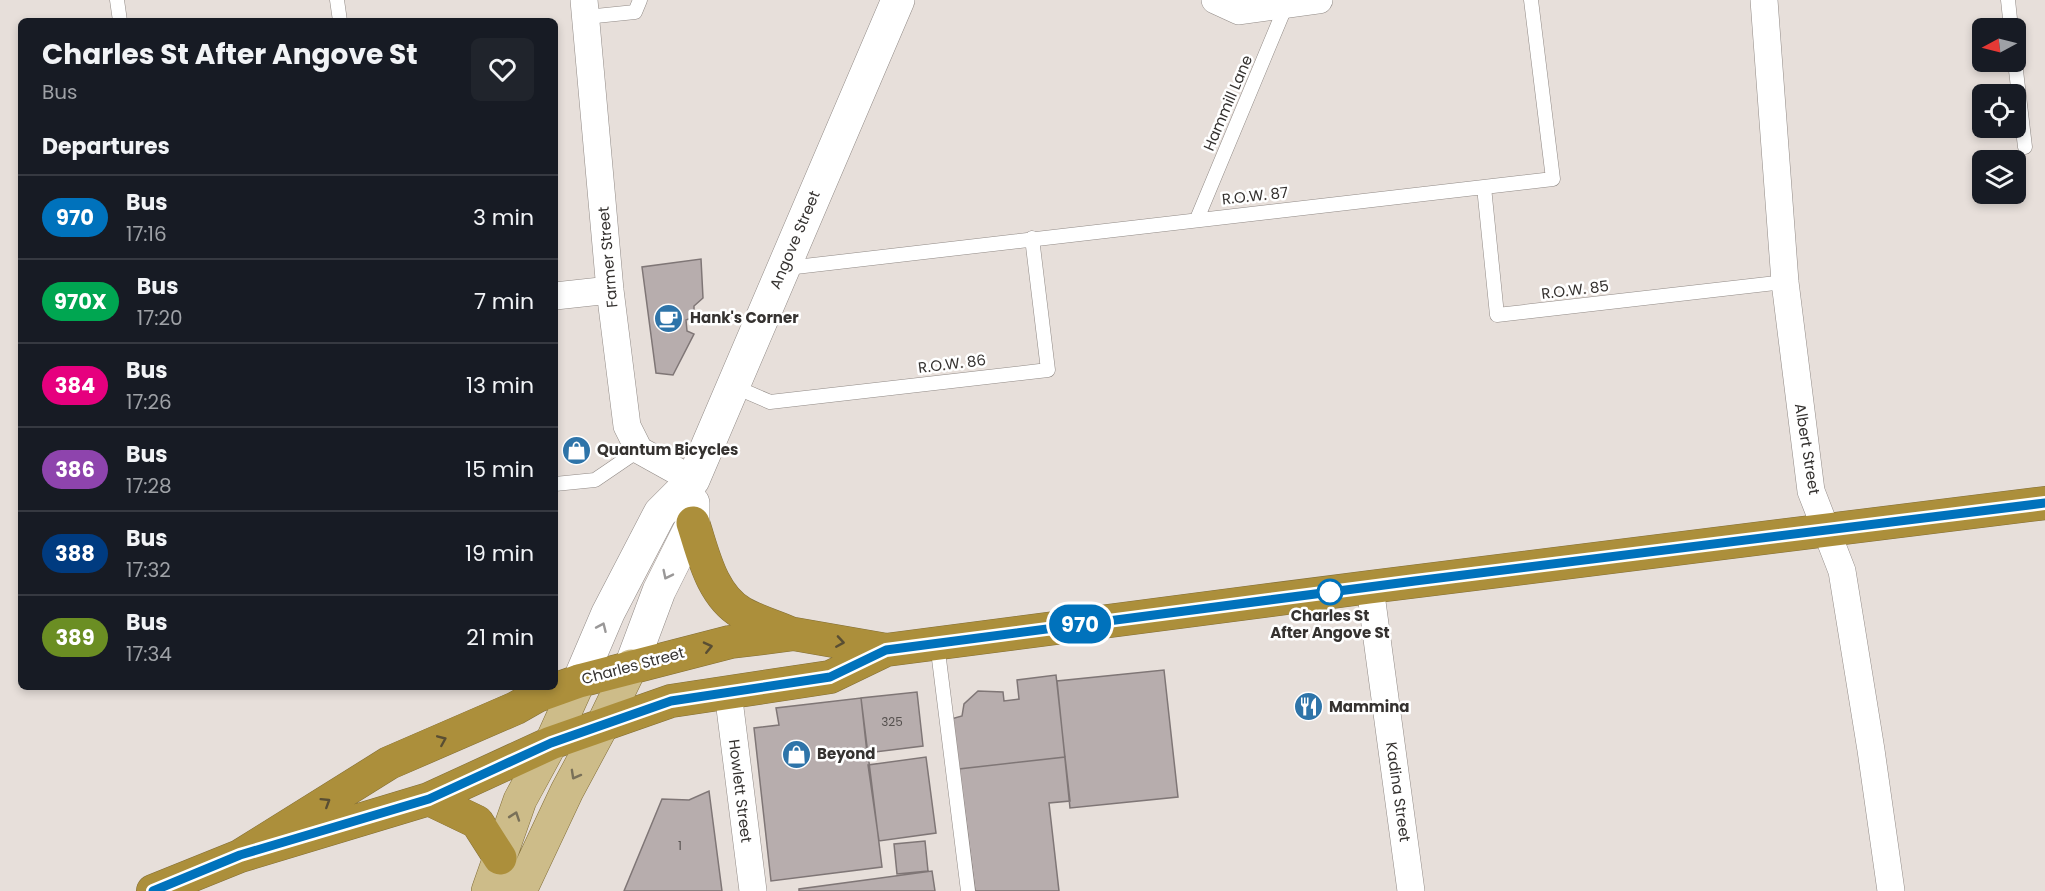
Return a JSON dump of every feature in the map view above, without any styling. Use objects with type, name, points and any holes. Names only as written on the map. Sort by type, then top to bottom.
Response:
[{"type":"highway","name":"Charles Street","points":[[558,688],[631,666],[730,642],[794,634],[886,650],[2045,503]]},
{"type":"highway","points":[[693,523],[707,565],[724,597],[741,612],[794,634]]},
{"type":"highway","name":"Charles Street","points":[[153,891],[240,855],[429,799],[551,743],[671,701],[830,677],[886,650]]},
{"type":"highway","name":"Charles Street","points":[[240,855],[388,763],[554,690]]},
{"type":"highway","points":[[429,799],[477,822],[500,858]]},
{"type":"main road","name":"Angove Street","points":[[579,681],[608,613],[660,513],[693,480],[898,0]]},
{"type":"main road","name":"Angove Street","points":[[631,666],[659,591],[693,523],[693,480]]},
{"type":"main road","points":[[520,891],[567,791],[631,666]]},
{"type":"main road","points":[[488,891],[520,800],[551,743],[579,681]]},
{"type":"street","points":[[1215,0],[1239,11],[1288,2],[1319,0]]},
{"type":"street","name":"Albert Street","points":[[1764,0],[1785,282],[1811,491],[1842,571],[1891,891]]},
{"type":"street","name":"Farmer Street","points":[[585,8],[610,290],[627,426],[639,450]]},
{"type":"street","points":[[558,296],[610,290]]},
{"type":"street","points":[[639,450],[693,480]]},
{"type":"street","name":"Kadina Street","points":[[1370,587],[1411,891]]},
{"type":"street","name":"Howlett Street","points":[[728,692],[753,891]]},
{"type":"lane","points":[[117,0],[120,18]]},
{"type":"lane","points":[[338,0],[340,18]]},
{"type":"lane","points":[[585,8],[635,12],[640,0]]},
{"type":"lane","name":"R.O.W. 87","points":[[782,268],[1553,179],[1531,0]]},
{"type":"lane","points":[[2008,0],[2010,18]]},
{"type":"lane","name":"Hammill Lane","points":[[1197,219],[1288,2]]},
{"type":"lane","points":[[2016,72],[2025,147]]},
{"type":"lane","name":"R.O.W. 85","points":[[1484,187],[1497,315],[1785,282]]},
{"type":"lane","name":"R.O.W. 86","points":[[733,386],[770,402],[1048,370],[1032,238]]},
{"type":"lane","points":[[558,484],[595,480],[639,450]]},
{"type":"lane","points":[[937,643],[968,891]]},
{"type":"building","name":"Hank's Corner","points":[[701,259],[703,298],[694,306],[694,317],[686,320],[687,331],[694,334],[673,375],[656,373],[642,267]]},
{"type":"building","points":[[1164,670],[1178,797],[1070,808],[1057,681]]},
{"type":"building","points":[[1056,675],[1065,757],[959,769],[951,719],[962,716],[964,704],[978,691],[1003,692],[1004,701],[1019,699],[1017,680]]},
{"type":"building","points":[[917,692],[923,746],[867,753],[861,698]]},
{"type":"building","points":[[861,698],[882,867],[771,881],[754,728],[779,725],[776,708]]},
{"type":"building","points":[[926,757],[936,833],[879,841],[868,765]]},
{"type":"building","points":[[1065,757],[1070,801],[1049,803],[1059,891],[975,891],[959,769]]},
{"type":"building","points":[[709,791],[722,891],[624,891],[662,799],[689,800]]},
{"type":"building","points":[[925,841],[928,871],[897,874],[894,844]]},
{"type":"building","points":[[932,871],[935,891],[799,891],[799,889]]},
{"type":"bus line","name":"970","points":[[153,891],[240,855],[429,799],[551,743],[671,701],[830,677],[886,650],[1415,581],[2045,503]]},
{"type":"place","name":"Hank's Corner","points":[[669,318]]},
{"type":"place","name":"Quantum Bicycles","points":[[576,450]]},
{"type":"place","name":"Charles St After Angove St","points":[[1330,592]]},
{"type":"place","name":"Mammina","points":[[1308,707]]},
{"type":"place","name":"Beyond","points":[[796,754]]}]
